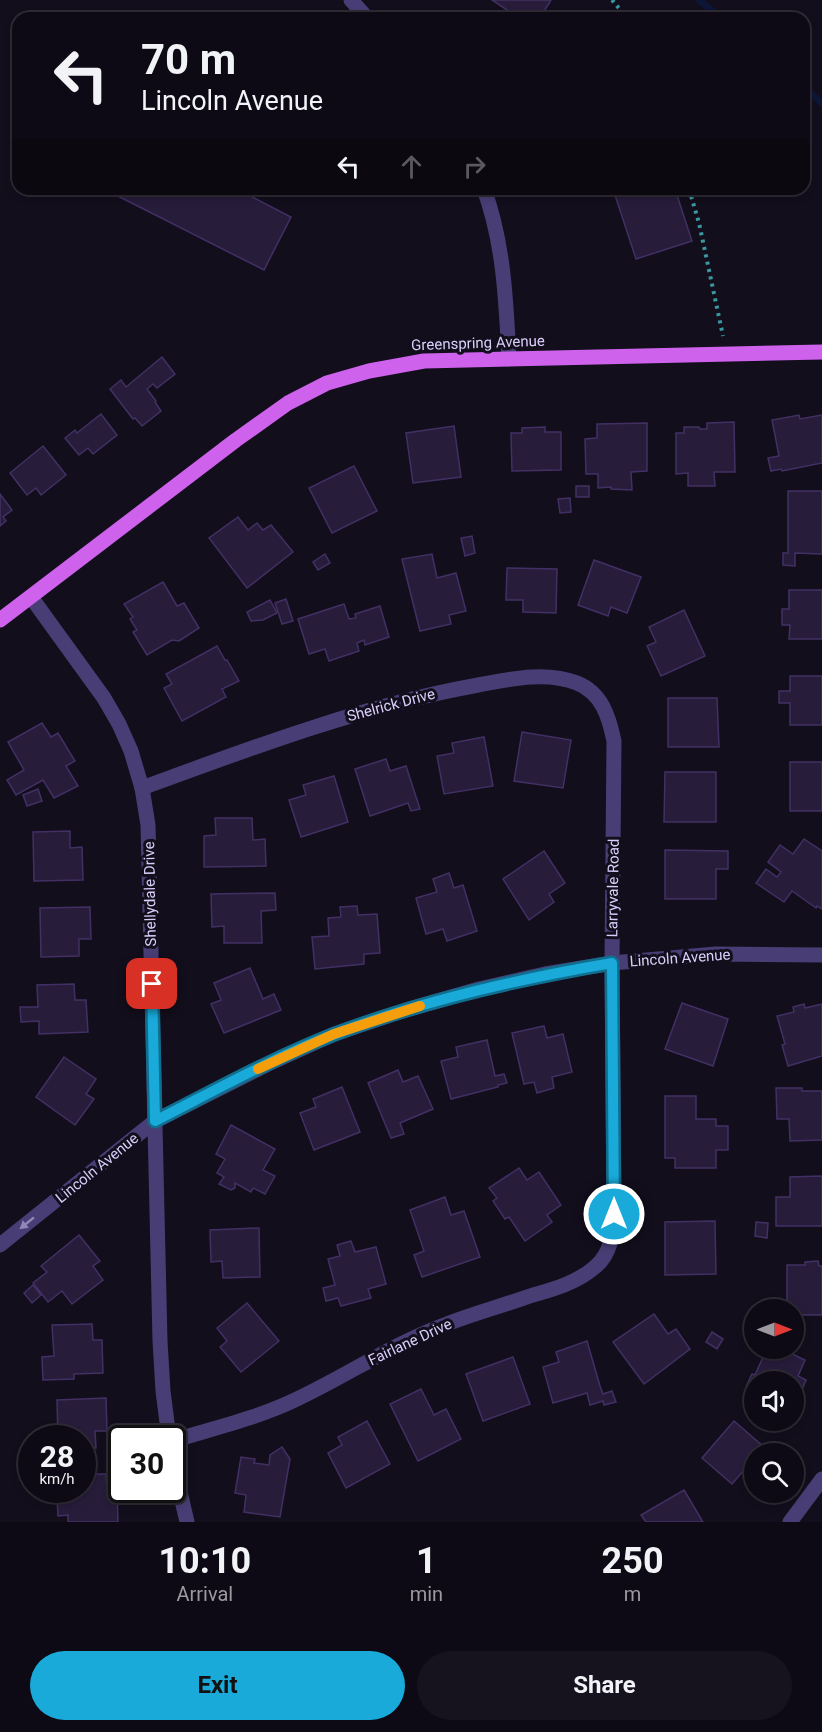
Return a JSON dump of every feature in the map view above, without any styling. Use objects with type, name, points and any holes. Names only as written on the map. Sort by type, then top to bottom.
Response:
[{"type":"main road","name":"Greenspring Avenue","points":[[0,620],[236,440],[288,404],[327,383],[369,371],[424,361],[822,352]]},
{"type":"street","points":[[351,0],[362,12]]},
{"type":"street","points":[[486,195],[504,270],[509,359]]},
{"type":"street","name":"Shellydale Drive","points":[[31,597],[104,698],[131,751],[142,788],[148,825],[162,1391],[168,1425]]},
{"type":"street","name":"Shelrick Drive","points":[[142,788],[293,733],[354,714],[426,694],[533,676],[559,678],[578,684],[598,697],[609,717],[614,741]]},
{"type":"street","name":"Larryvale Road","points":[[614,741],[612,963],[614,1214]]},
{"type":"street","name":"Lincoln Avenue","points":[[0,1245],[155,1121],[266,1065],[344,1031],[405,1010],[479,989],[545,974],[612,963],[716,954],[822,955]]},
{"type":"street","name":"Fairlane Drive","points":[[186,1436],[258,1415],[332,1382],[405,1341],[447,1323],[557,1288],[582,1277],[597,1266],[609,1249],[614,1214]]},
{"type":"street","points":[[790,1522],[822,1479]]},
{"type":"street","points":[[183,1503],[187,1522]]},
{"type":"path","points":[[612,0],[622,12]]},
{"type":"path","points":[[691,195],[699,223],[727,355]]},
{"type":"building","points":[[492,0],[551,0],[544,12],[510,12]]},
{"type":"building","points":[[116,195],[249,195],[291,217],[264,270]]},
{"type":"building","points":[[615,195],[677,195],[692,241],[636,259]]},
{"type":"building","points":[[162,357],[175,374],[157,388],[153,384],[147,389],[161,411],[142,426],[135,418],[133,419],[110,389],[121,380],[126,387]]},
{"type":"building","points":[[101,414],[117,435],[93,454],[88,448],[79,455],[65,438],[75,430],[77,433]]},
{"type":"building","points":[[799,415],[800,419],[822,415],[822,463],[771,471],[768,458],[779,456],[772,420]]},
{"type":"building","points":[[734,422],[735,472],[714,472],[715,486],[688,486],[688,473],[676,474],[676,433],[684,433],[684,427],[707,429],[707,423]]},
{"type":"building","points":[[647,423],[647,471],[631,472],[632,490],[598,488],[598,474],[586,474],[585,439],[597,438],[597,424]]},
{"type":"building","points":[[454,426],[461,477],[413,483],[406,433]]},
{"type":"building","points":[[545,427],[545,432],[561,432],[561,470],[512,471],[511,433],[522,433],[522,428]]},
{"type":"building","points":[[43,446],[66,475],[41,495],[36,488],[27,495],[10,473]]},
{"type":"building","points":[[354,466],[377,511],[332,533],[309,488]]},
{"type":"building","points":[[576,486],[589,486],[589,497],[576,497]]},
{"type":"building","points":[[788,491],[822,491],[822,554],[795,553],[795,566],[783,565],[783,553],[788,553]]},
{"type":"building","points":[[0,494],[12,510],[3,517],[6,521],[0,526]]},
{"type":"building","points":[[570,498],[571,512],[560,513],[558,499]]},
{"type":"building","points":[[238,517],[248,530],[257,523],[263,530],[271,525],[293,552],[247,588],[209,538]]},
{"type":"building","points":[[472,536],[475,553],[465,556],[461,538]]},
{"type":"building","points":[[325,554],[330,563],[318,570],[313,562]]},
{"type":"building","points":[[432,554],[437,578],[456,573],[466,611],[449,615],[451,624],[420,631],[402,559]]},
{"type":"building","points":[[594,560],[641,577],[627,613],[611,607],[608,616],[578,605]]},
{"type":"building","points":[[507,568],[557,569],[556,613],[523,612],[523,600],[506,600]]},
{"type":"building","points":[[163,582],[177,606],[184,603],[199,628],[179,641],[172,640],[147,655],[133,632],[137,630],[130,619],[133,617],[124,604]]},
{"type":"building","points":[[789,590],[822,590],[822,639],[789,639],[790,625],[782,625],[782,609],[789,609]]},
{"type":"building","points":[[286,599],[293,621],[282,624],[275,603]]},
{"type":"building","points":[[270,600],[277,613],[263,620],[251,621],[247,612]]},
{"type":"building","points":[[344,604],[349,619],[356,618],[355,614],[380,606],[389,637],[365,645],[364,640],[357,643],[359,651],[329,661],[325,649],[309,654],[298,619]]},
{"type":"building","points":[[684,610],[705,656],[661,676],[647,646],[656,642],[649,627]]},
{"type":"building","points":[[217,646],[239,681],[222,689],[226,697],[182,721],[164,688],[172,684],[166,674]]},
{"type":"building","points":[[790,676],[822,676],[822,725],[790,725],[790,703],[779,703],[779,691],[790,691]]},
{"type":"building","points":[[668,698],[717,698],[719,747],[668,747]]},
{"type":"building","points":[[42,723],[51,737],[58,733],[75,761],[66,766],[78,786],[54,798],[43,780],[16,795],[7,780],[24,770],[8,742]]},
{"type":"building","points":[[522,732],[571,740],[563,788],[514,781]]},
{"type":"building","points":[[484,737],[493,786],[444,794],[437,756],[454,753],[452,743]]},
{"type":"building","points":[[386,759],[390,771],[406,766],[420,809],[411,811],[408,803],[370,816],[355,769]]},
{"type":"building","points":[[790,762],[822,762],[822,811],[790,811]]},
{"type":"building","points":[[665,772],[716,772],[716,822],[664,822]]},
{"type":"building","points":[[334,776],[348,822],[301,837],[289,800],[306,795],[303,785]]},
{"type":"building","points":[[38,789],[42,801],[27,806],[23,795]]},
{"type":"building","points":[[215,818],[252,818],[253,840],[265,839],[266,866],[204,867],[204,836],[216,835]]},
{"type":"building","points":[[70,831],[70,848],[82,847],[83,880],[34,881],[33,832]]},
{"type":"building","points":[[804,839],[822,851],[822,909],[817,906],[816,908],[792,891],[784,902],[756,883],[766,869],[777,877],[781,872],[768,862],[780,845],[793,854]]},
{"type":"building","points":[[665,850],[728,851],[728,869],[716,869],[716,899],[665,899]]},
{"type":"building","points":[[544,851],[565,883],[549,894],[554,902],[529,920],[503,879]]},
{"type":"building","points":[[449,873],[454,888],[463,885],[477,931],[447,941],[443,929],[426,934],[416,898],[437,892],[433,879]]},
{"type":"building","points":[[275,893],[276,910],[261,911],[262,943],[224,943],[224,926],[212,927],[211,894]]},
{"type":"building","points":[[357,906],[358,915],[377,914],[380,953],[364,954],[364,964],[315,969],[312,937],[329,936],[328,918],[341,917],[340,907]]},
{"type":"building","points":[[90,907],[91,939],[79,939],[79,956],[41,957],[40,908]]},
{"type":"building","points":[[250,968],[263,999],[274,994],[281,1010],[224,1033],[211,1004],[221,1000],[214,983]]},
{"type":"building","points":[[74,984],[75,1000],[86,1000],[88,1032],[39,1034],[39,1021],[21,1022],[20,1007],[38,1007],[37,985]]},
{"type":"building","points":[[682,1003],[728,1019],[713,1066],[665,1049]]},
{"type":"building","points":[[804,1004],[805,1008],[822,1004],[822,1056],[788,1066],[777,1016],[794,1012],[793,1007]]},
{"type":"building","points":[[544,1026],[547,1038],[563,1034],[572,1072],[552,1077],[554,1088],[537,1093],[534,1082],[524,1084],[512,1033]]},
{"type":"building","points":[[487,1040],[495,1076],[504,1074],[507,1083],[451,1099],[441,1061],[458,1057],[456,1047]]},
{"type":"building","points":[[64,1057],[96,1079],[86,1094],[94,1099],[75,1125],[36,1097]]},
{"type":"building","points":[[398,1070],[403,1082],[418,1076],[433,1109],[400,1123],[404,1134],[391,1138],[368,1083]]},
{"type":"building","points":[[342,1087],[360,1132],[314,1150],[300,1113],[316,1107],[313,1099]]},
{"type":"building","points":[[776,1088],[822,1091],[822,1140],[790,1141],[789,1119],[777,1119]]},
{"type":"building","points":[[665,1096],[696,1096],[696,1119],[716,1119],[716,1126],[728,1126],[728,1150],[716,1150],[716,1168],[675,1168],[675,1158],[665,1158]]},
{"type":"building","points":[[231,1125],[275,1149],[263,1170],[275,1176],[265,1194],[253,1188],[251,1192],[235,1183],[235,1188],[231,1190],[219,1184],[224,1177],[217,1173],[225,1159],[216,1154]]},
{"type":"building","points":[[519,1168],[527,1180],[539,1172],[561,1205],[547,1215],[552,1222],[525,1241],[509,1217],[505,1219],[493,1201],[497,1198],[489,1188]]},
{"type":"building","points":[[822,1176],[822,1226],[776,1226],[776,1197],[790,1197],[790,1177]]},
{"type":"building","points":[[445,1197],[451,1215],[464,1211],[480,1257],[422,1277],[414,1255],[424,1251],[410,1210]]},
{"type":"building","points":[[715,1221],[716,1274],[665,1275],[665,1222]]},
{"type":"building","points":[[756,1222],[768,1223],[767,1238],[755,1236]]},
{"type":"building","points":[[259,1228],[260,1277],[223,1278],[222,1261],[211,1262],[210,1230]]},
{"type":"building","points":[[79,1235],[100,1261],[93,1266],[103,1280],[72,1304],[62,1291],[48,1302],[33,1283],[47,1272],[41,1266]]},
{"type":"building","points":[[351,1241],[355,1252],[376,1247],[386,1284],[368,1289],[371,1298],[341,1306],[338,1298],[326,1301],[323,1288],[335,1285],[328,1259],[340,1256],[337,1245]]},
{"type":"building","points":[[818,1261],[819,1266],[822,1266],[822,1315],[804,1315],[804,1299],[787,1299],[787,1265],[805,1265],[805,1262]]},
{"type":"building","points":[[33,1285],[41,1295],[32,1303],[24,1293]]},
{"type":"building","points":[[247,1303],[279,1341],[241,1372],[220,1347],[227,1341],[217,1328]]},
{"type":"building","points":[[654,1314],[668,1334],[676,1329],[690,1349],[644,1384],[613,1342]]},
{"type":"building","points":[[92,1324],[93,1340],[102,1340],[103,1373],[74,1374],[74,1379],[43,1380],[42,1357],[54,1356],[52,1325]]},
{"type":"building","points":[[712,1332],[723,1339],[717,1349],[706,1342]]},
{"type":"building","points":[[587,1341],[603,1394],[612,1391],[616,1402],[604,1405],[603,1401],[590,1405],[587,1393],[553,1403],[543,1367],[559,1362],[556,1352]]},
{"type":"building","points":[[513,1357],[530,1404],[483,1421],[466,1374]]},
{"type":"building","points":[[762,1359],[805,1360],[800,1371],[757,1371]]},
{"type":"building","points":[[421,1389],[434,1415],[446,1409],[461,1439],[418,1461],[390,1404]]},
{"type":"building","points":[[106,1398],[107,1431],[96,1431],[96,1425],[58,1425],[57,1400]]},
{"type":"building","points":[[367,1421],[390,1464],[346,1488],[328,1453],[342,1445],[338,1437]]},
{"type":"building","points":[[734,1421],[759,1443],[744,1443],[744,1472],[732,1484],[702,1458]]},
{"type":"building","points":[[282,1447],[290,1459],[280,1517],[244,1512],[246,1495],[235,1493],[241,1457],[255,1459],[254,1463],[269,1465],[270,1455]]},
{"type":"building","points":[[96,1474],[106,1474],[108,1503],[117,1503],[118,1522],[68,1522],[68,1515],[58,1516],[57,1503],[96,1503]]},
{"type":"building","points":[[684,1490],[703,1522],[646,1522],[641,1515]]},
{"type":"waterway","points":[[699,0],[714,12]]},
{"type":"waterway","points":[[810,93],[822,103]]},
{"type":"slow traffic","points":[[258,1069],[334,1034],[420,1006]]},
{"type":"route","points":[[152,984],[155,1121],[266,1065],[334,1034],[405,1010],[479,989],[545,974],[612,963],[614,1214]]}]
